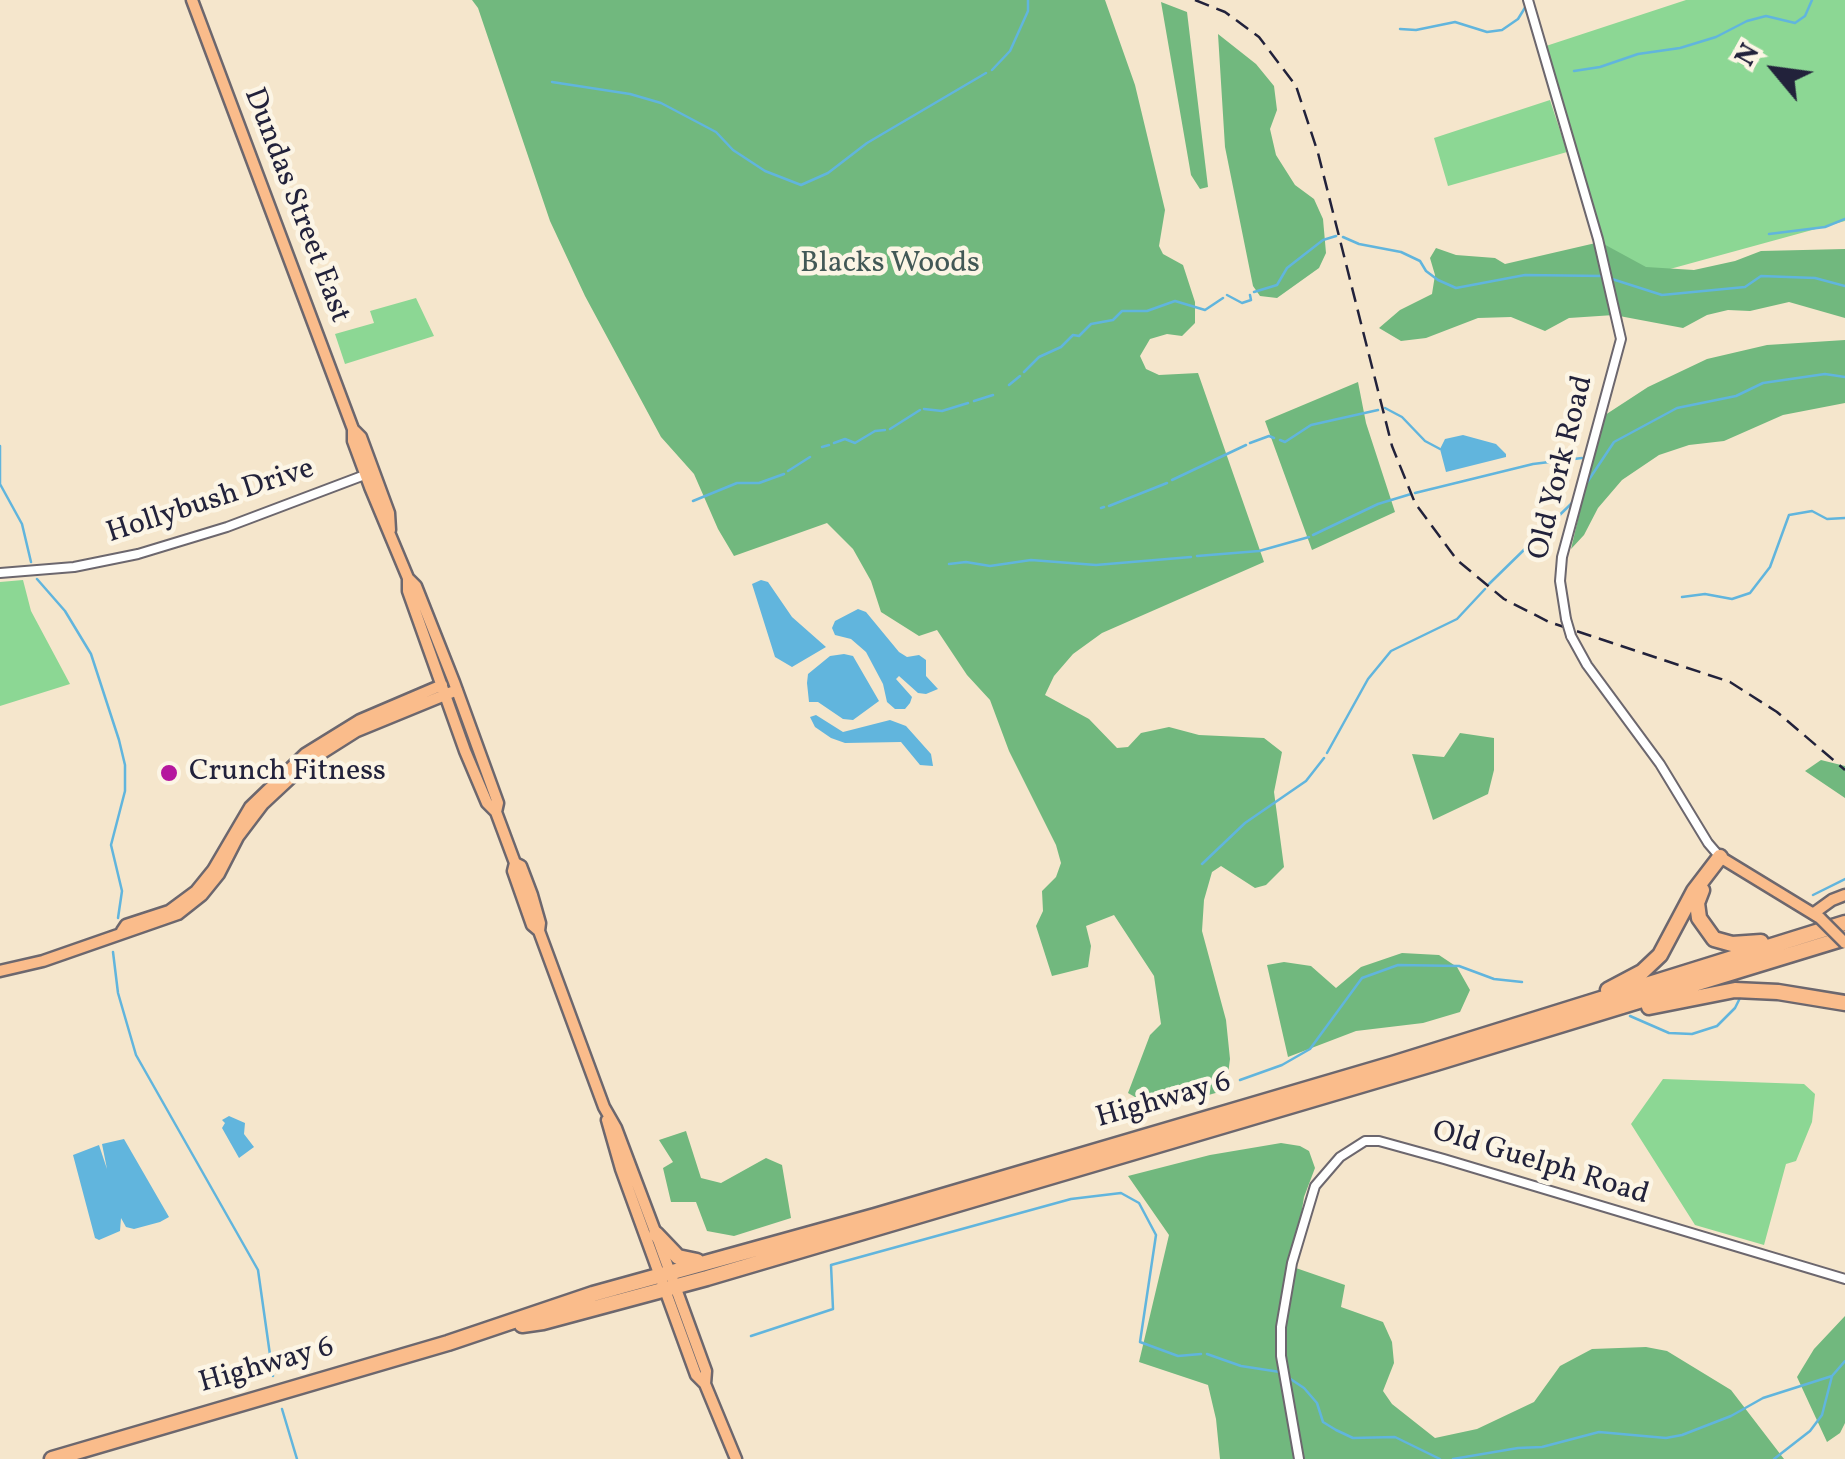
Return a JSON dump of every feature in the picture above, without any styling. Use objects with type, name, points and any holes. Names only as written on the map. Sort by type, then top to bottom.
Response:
[{"type":"highway","points":[[1723,859],[1698,903],[1702,926],[1714,939],[1738,944],[1775,940],[1845,922]]},
{"type":"highway","points":[[1546,1023],[1652,964],[1674,934],[1702,878],[1723,859]]},
{"type":"highway","name":"Highway 6","points":[[1546,1023],[1845,922]]},
{"type":"highway","name":"Highway 6","points":[[52,1459],[1546,1023],[1845,940]]},
{"type":"highway","points":[[1546,1023],[1735,990],[1778,992],[1845,1003]]},
{"type":"highway","name":"Highway 6","points":[[668,1281],[708,1262],[990,1188]]},
{"type":"highway","points":[[656,1234],[682,1259],[708,1262]]},
{"type":"main road","name":"Dundas Street East","points":[[192,0],[353,430],[360,437],[370,474],[390,512],[390,531],[408,578],[416,586],[448,690],[498,803],[496,812],[532,925],[539,931],[606,1113],[622,1170],[668,1281]]},
{"type":"main road","points":[[0,971],[43,961],[122,931],[126,925],[151,921],[196,896],[250,807],[297,761],[360,720],[448,690]]},
{"type":"main road","name":"Old York Road","points":[[1723,859],[1817,915],[1845,940]]},
{"type":"main road","points":[[1817,915],[1832,900],[1845,895]]},
{"type":"main road","name":"Dundas Street East","points":[[606,1113],[616,1128],[656,1234],[668,1281]]},
{"type":"main road","points":[[668,1281],[706,1370],[705,1384],[736,1459]]},
{"type":"street","name":"Old York Road","points":[[1528,0],[1598,239],[1621,339],[1562,557],[1560,582],[1566,619],[1587,665],[1660,764],[1708,843],[1723,859]]},
{"type":"street","name":"Hollybush Drive","points":[[0,573],[102,563],[174,544],[370,474]]},
{"type":"street","name":"Old Guelph Road","points":[[1300,1459],[1281,1356],[1281,1327],[1292,1263],[1314,1186],[1340,1156],[1365,1141],[1379,1141],[1444,1159],[1845,1278]]},
{"type":"green space","name":"Blacks Woods","points":[[472,0],[1105,0],[1135,85],[1165,210],[1159,246],[1163,254],[1183,265],[1195,302],[1195,323],[1182,336],[1167,334],[1150,339],[1140,356],[1146,369],[1159,375],[1198,373],[1264,562],[1102,633],[1073,654],[1054,676],[1045,695],[1089,719],[1117,748],[1128,747],[1141,733],[1169,727],[1199,735],[1264,738],[1282,752],[1274,792],[1284,867],[1266,885],[1255,888],[1221,866],[1212,872],[1204,900],[1202,931],[1226,1020],[1230,1059],[1226,1090],[1184,1102],[1163,1103],[1142,1101],[1128,1093],[1150,1035],[1161,1024],[1154,976],[1114,915],[1086,926],[1091,946],[1088,967],[1052,976],[1036,926],[1043,911],[1042,891],[1056,877],[1061,863],[1056,845],[1009,751],[990,700],[967,675],[937,630],[919,636],[881,612],[871,581],[853,549],[827,523],[734,556],[694,474],[661,437],[585,296],[550,221]]},
{"type":"green space","points":[[1686,0],[1845,0],[1845,221],[1648,275],[1605,246],[1546,46]]},
{"type":"green space","points":[[1161,2],[1187,12],[1208,187],[1200,189],[1191,175]]},
{"type":"green space","points":[[1218,34],[1256,64],[1274,86],[1277,110],[1270,129],[1276,155],[1295,185],[1314,199],[1323,219],[1326,253],[1319,268],[1277,298],[1260,296],[1253,286],[1225,147]]},
{"type":"green space","points":[[1550,100],[1567,152],[1448,186],[1434,138]]},
{"type":"green space","points":[[1600,242],[1646,267],[1694,270],[1761,251],[1845,249],[1845,318],[1789,302],[1707,315],[1683,328],[1614,315],[1569,318],[1545,331],[1511,317],[1478,318],[1426,338],[1401,341],[1379,328],[1400,310],[1432,294],[1435,275],[1430,258],[1436,248],[1456,255],[1495,258],[1505,264]]},
{"type":"green space","points":[[416,298],[434,336],[345,364],[335,334],[374,323],[370,311]]},
{"type":"green space","points":[[1845,340],[1845,403],[1783,415],[1724,441],[1689,445],[1659,455],[1622,480],[1571,549],[1602,417],[1648,387],[1707,359],[1767,345]]},
{"type":"green space","points":[[1358,382],[1366,423],[1395,512],[1312,550],[1265,421]]},
{"type":"green space","points":[[23,580],[31,611],[70,684],[0,706],[0,582]]},
{"type":"green space","points":[[1460,733],[1494,738],[1494,770],[1488,794],[1433,820],[1412,754],[1444,757]]},
{"type":"green space","points":[[1821,760],[1845,766],[1845,798],[1805,771]]},
{"type":"green space","points":[[1402,953],[1439,955],[1457,967],[1470,990],[1460,1012],[1423,1023],[1356,1031],[1288,1057],[1267,965],[1284,962],[1311,966],[1336,988],[1361,967]]},
{"type":"green space","points":[[1663,1079],[1804,1084],[1815,1094],[1812,1122],[1796,1161],[1786,1164],[1764,1245],[1695,1225],[1631,1124]]},
{"type":"green space","points":[[686,1131],[701,1178],[721,1183],[766,1158],[782,1165],[791,1218],[734,1236],[707,1231],[696,1202],[671,1202],[663,1168],[673,1162],[659,1140]]},
{"type":"green space","points":[[1281,1143],[1309,1151],[1315,1168],[1304,1197],[1293,1267],[1345,1285],[1341,1307],[1383,1322],[1392,1342],[1394,1363],[1383,1391],[1392,1404],[1435,1438],[1477,1429],[1534,1402],[1560,1366],[1592,1349],[1646,1347],[1667,1351],[1731,1390],[1784,1459],[1220,1459],[1208,1385],[1139,1362],[1169,1235],[1128,1176],[1210,1155]]},
{"type":"green space","points":[[1845,1316],[1845,1423],[1840,1433],[1827,1442],[1797,1377],[1814,1349]]},
{"type":"water","points":[[1463,435],[1496,444],[1506,457],[1446,472],[1440,449],[1445,439]]},
{"type":"water","points":[[768,582],[792,617],[826,647],[792,667],[775,657],[752,584]]},
{"type":"water","points":[[858,609],[866,612],[899,652],[926,660],[926,676],[938,689],[918,693],[899,676],[896,679],[912,697],[910,703],[905,709],[895,709],[887,702],[883,684],[866,652],[851,639],[835,635],[832,628],[835,621]]},
{"type":"water","points":[[830,656],[853,656],[879,701],[853,720],[843,719],[818,702],[809,702],[808,674]]},
{"type":"water","points":[[816,715],[843,732],[890,720],[906,726],[931,754],[933,766],[920,765],[901,742],[845,743],[831,738],[815,727],[810,717]]},
{"type":"water","points":[[229,1116],[245,1123],[244,1134],[254,1147],[239,1158],[222,1128],[222,1120]]},
{"type":"water","points":[[124,1139],[169,1217],[134,1229],[126,1227],[121,1218],[120,1231],[99,1240],[95,1238],[73,1155],[99,1145],[107,1169],[102,1144]]},
{"type":"waterway","points":[[992,70],[1010,51],[1028,11],[1028,0]]},
{"type":"waterway","points":[[1574,71],[1638,54],[1680,48],[1766,16],[1795,23],[1805,16],[1812,0]]},
{"type":"waterway","points":[[1400,29],[1416,30],[1455,22],[1487,32],[1502,30],[1518,19],[1526,6]]},
{"type":"waterway","points":[[552,82],[661,103],[716,132],[733,150],[765,171],[801,185],[828,173],[867,143],[986,73]]},
{"type":"waterway","points":[[1769,234],[1825,227],[1845,219]]},
{"type":"waterway","points":[[1254,292],[1277,285],[1287,268],[1323,240],[1336,236]]},
{"type":"waterway","points":[[1343,237],[1401,252],[1420,261],[1438,280],[1456,288],[1525,275],[1603,276]]},
{"type":"waterway","points":[[1612,279],[1662,295],[1745,287],[1761,276],[1815,278],[1845,286]]},
{"type":"waterway","points":[[1227,295],[1242,303],[1251,300],[1250,295]]},
{"type":"waterway","points":[[1024,372],[1073,335],[1079,336],[1091,324],[1113,320],[1122,311],[1147,311],[1175,301],[1205,310],[1223,298]]},
{"type":"waterway","points":[[1584,487],[1614,442],[1677,408],[1736,396],[1763,383],[1825,374],[1845,377]]},
{"type":"waterway","points":[[1009,385],[1020,376]]},
{"type":"waterway","points":[[974,401],[993,395]]},
{"type":"waterway","points":[[924,409],[942,411],[968,403]]},
{"type":"waterway","points":[[1385,408],[1440,449]]},
{"type":"waterway","points":[[890,429],[920,410]]},
{"type":"waterway","points":[[1280,440],[1285,442],[1311,425],[1378,410]]},
{"type":"waterway","points":[[834,443],[845,439],[855,443],[875,431],[885,430]]},
{"type":"waterway","points":[[1250,443],[1274,438]]},
{"type":"waterway","points":[[822,447],[829,445]]},
{"type":"waterway","points":[[1172,480],[1246,445]]},
{"type":"waterway","points":[[0,446],[0,484]]},
{"type":"waterway","points":[[788,471],[810,457]]},
{"type":"waterway","points":[[1415,493],[1533,464],[1582,458]]},
{"type":"waterway","points":[[693,501],[737,483],[759,483],[784,474]]},
{"type":"waterway","points":[[1109,506],[1167,483]]},
{"type":"waterway","points":[[0,484],[22,524],[31,562]]},
{"type":"waterway","points":[[1313,535],[1378,504],[1411,494]]},
{"type":"waterway","points":[[1489,584],[1574,501]]},
{"type":"waterway","points":[[1682,597],[1705,594],[1732,599],[1750,593],[1770,567],[1789,515],[1812,511],[1827,519],[1845,518]]},
{"type":"waterway","points":[[1197,556],[1259,551],[1309,537]]},
{"type":"waterway","points":[[949,564],[990,566],[1031,560],[1096,565],[1191,557]]},
{"type":"waterway","points":[[37,579],[65,611],[91,654],[125,765],[125,791],[111,845],[122,891],[118,918]]},
{"type":"waterway","points":[[1327,753],[1368,679],[1391,651],[1457,619],[1485,589]]},
{"type":"waterway","points":[[1202,864],[1245,823],[1306,781],[1324,758]]},
{"type":"waterway","points":[[1813,895],[1845,879]]},
{"type":"waterway","points":[[113,952],[118,993],[136,1055],[258,1270],[273,1376]]},
{"type":"waterway","points":[[1240,1080],[1282,1065],[1310,1049],[1362,978],[1398,965],[1459,966],[1494,979],[1522,982]]},
{"type":"waterway","points":[[1630,1016],[1669,1033],[1692,1034],[1717,1026],[1740,998]]},
{"type":"waterway","points":[[751,1336],[833,1309],[831,1265],[1071,1199],[1121,1193],[1139,1203],[1156,1235],[1140,1342],[1178,1356],[1201,1354]]},
{"type":"waterway","points":[[1207,1354],[1241,1366],[1280,1372]]},
{"type":"waterway","points":[[1774,1459],[1810,1431],[1822,1415],[1832,1376],[1845,1361]]},
{"type":"waterway","points":[[1453,1459],[1542,1447],[1599,1432],[1666,1438],[1682,1435],[1731,1416],[1763,1398],[1832,1376]]},
{"type":"waterway","points":[[1289,1378],[1304,1388],[1317,1403],[1323,1422],[1336,1430],[1353,1438],[1395,1437],[1440,1459]]},
{"type":"waterway","points":[[282,1409],[297,1459]]},
{"type":"railway","points":[[1195,0],[1225,12],[1259,37],[1296,86],[1318,153],[1392,446],[1415,503],[1457,560],[1504,599],[1549,622],[1730,682],[1777,712],[1845,770]]},
{"type":"place","name":"Crunch Fitness","points":[[169,773]]}]
